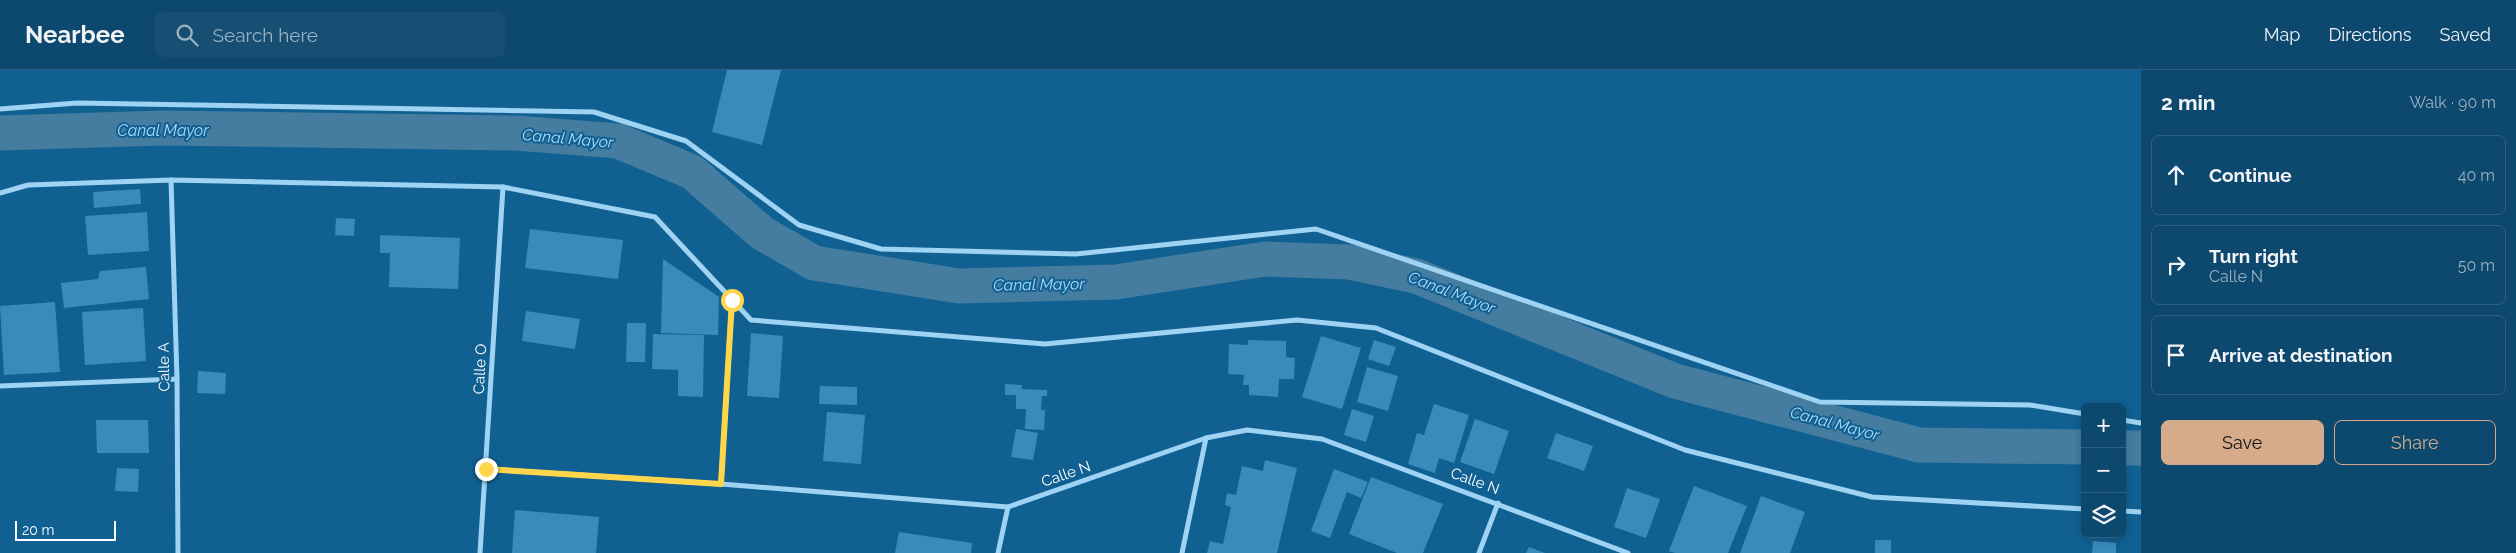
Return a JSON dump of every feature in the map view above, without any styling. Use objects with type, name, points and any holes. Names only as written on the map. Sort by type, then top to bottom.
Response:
[{"type":"street","points":[[0,109],[77,103],[594,112],[686,141],[799,225],[881,249],[1076,254],[1316,229],[1820,402],[2030,405],[2081,413]]},
{"type":"street","points":[[0,193],[28,185],[172,180],[503,187],[655,217],[751,320],[1046,344],[1297,320],[1376,328],[1685,450],[1872,497],[2081,509]]},
{"type":"street","name":"Calle A","points":[[172,180],[177,379],[178,553]]},
{"type":"street","name":"Calle O","points":[[480,553],[503,187]]},
{"type":"street","points":[[721,484],[732,300]]},
{"type":"street","points":[[0,386],[177,379]]},
{"type":"street","points":[[2126,421],[2141,423]]},
{"type":"street","name":"Calle N","points":[[486,469],[721,484],[1008,507],[1206,438],[1247,430],[1322,439],[1628,553]]},
{"type":"street","points":[[1182,553],[1206,438]]},
{"type":"street","points":[[1479,553],[1498,503]]},
{"type":"street","points":[[998,553],[1008,507]]},
{"type":"street","points":[[2126,511],[2141,512]]},
{"type":"building","points":[[727,70],[781,70],[762,145],[712,132]]},
{"type":"building","points":[[140,189],[141,204],[94,208],[93,192]]},
{"type":"building","points":[[147,212],[149,251],[88,255],[85,216]]},
{"type":"building","points":[[336,218],[355,219],[354,236],[335,235]]},
{"type":"building","points":[[530,229],[623,240],[618,279],[525,268]]},
{"type":"building","points":[[380,235],[460,238],[458,289],[389,287],[390,253],[380,253]]},
{"type":"building","points":[[663,259],[719,297],[718,335],[661,333]]},
{"type":"building","points":[[146,267],[149,299],[64,308],[61,283],[98,279],[100,271]]},
{"type":"building","points":[[55,302],[60,372],[4,375],[0,306]]},
{"type":"building","points":[[143,308],[146,361],[85,365],[82,312]]},
{"type":"building","points":[[526,311],[580,319],[575,349],[522,341]]},
{"type":"building","points":[[627,323],[646,323],[645,362],[626,362]]},
{"type":"building","points":[[751,333],[783,336],[779,398],[747,396]]},
{"type":"building","points":[[653,334],[704,335],[703,397],[678,396],[678,370],[652,369]]},
{"type":"building","points":[[1321,336],[1361,348],[1342,409],[1302,397]]},
{"type":"building","points":[[1248,340],[1286,341],[1286,357],[1295,358],[1294,379],[1279,379],[1278,397],[1249,395],[1249,385],[1243,385],[1244,375],[1228,374],[1229,344],[1248,345]]},
{"type":"building","points":[[1374,340],[1396,347],[1389,366],[1368,359]]},
{"type":"building","points":[[1367,367],[1398,376],[1388,411],[1357,402]]},
{"type":"building","points":[[198,371],[226,373],[225,394],[197,393]]},
{"type":"building","points":[[1005,384],[1022,385],[1022,389],[1047,390],[1047,396],[1042,396],[1041,410],[1045,410],[1044,430],[1025,429],[1026,409],[1016,409],[1016,395],[1005,395]]},
{"type":"building","points":[[820,386],[857,387],[857,405],[819,404]]},
{"type":"building","points":[[1434,404],[1469,415],[1454,463],[1439,458],[1435,473],[1408,464],[1417,433],[1424,435]]},
{"type":"building","points":[[1352,409],[1374,416],[1366,442],[1344,435]]},
{"type":"building","points":[[827,412],[865,415],[861,464],[823,461]]},
{"type":"building","points":[[1475,419],[1509,431],[1494,474],[1460,462]]},
{"type":"building","points":[[96,420],[148,420],[149,453],[97,453]]},
{"type":"building","points":[[1016,429],[1038,433],[1033,460],[1011,457]]},
{"type":"building","points":[[1556,433],[1593,446],[1584,471],[1547,458]]},
{"type":"building","points":[[1265,460],[1297,468],[1277,553],[1207,553],[1210,541],[1223,544],[1231,507],[1225,505],[1227,493],[1236,495],[1242,466],[1263,471]]},
{"type":"building","points":[[117,468],[139,469],[138,492],[115,491]]},
{"type":"building","points":[[1334,469],[1368,482],[1361,498],[1347,492],[1330,538],[1311,531]]},
{"type":"building","points":[[1371,477],[1443,504],[1423,553],[1397,553],[1349,534]]},
{"type":"building","points":[[1694,486],[1747,506],[1728,553],[1675,553],[1669,551]]},
{"type":"building","points":[[1627,488],[1660,499],[1646,538],[1614,527]]},
{"type":"building","points":[[1761,496],[1805,512],[1790,553],[1740,553]]},
{"type":"building","points":[[515,510],[599,517],[596,553],[512,553]]},
{"type":"building","points":[[899,532],[972,543],[971,553],[895,553]]},
{"type":"building","points":[[1875,540],[1891,540],[1891,553],[1875,553]]},
{"type":"building","points":[[2093,541],[2116,543],[2116,553],[2092,553]]},
{"type":"building","points":[[1529,547],[1545,553],[1526,553]]},
{"type":"waterway","name":"Canal Mayor","points":[[0,133],[163,128],[516,133],[618,141],[692,172],[762,233],[814,263],[959,286],[1116,282],[1265,259],[1349,262],[1416,276],[1675,381],[1919,445],[2081,447]]},
{"type":"waterway","name":"Canal Mayor","points":[[2126,448],[2141,448]]},
{"type":"route","points":[[486,469],[721,484],[732,300]]}]
